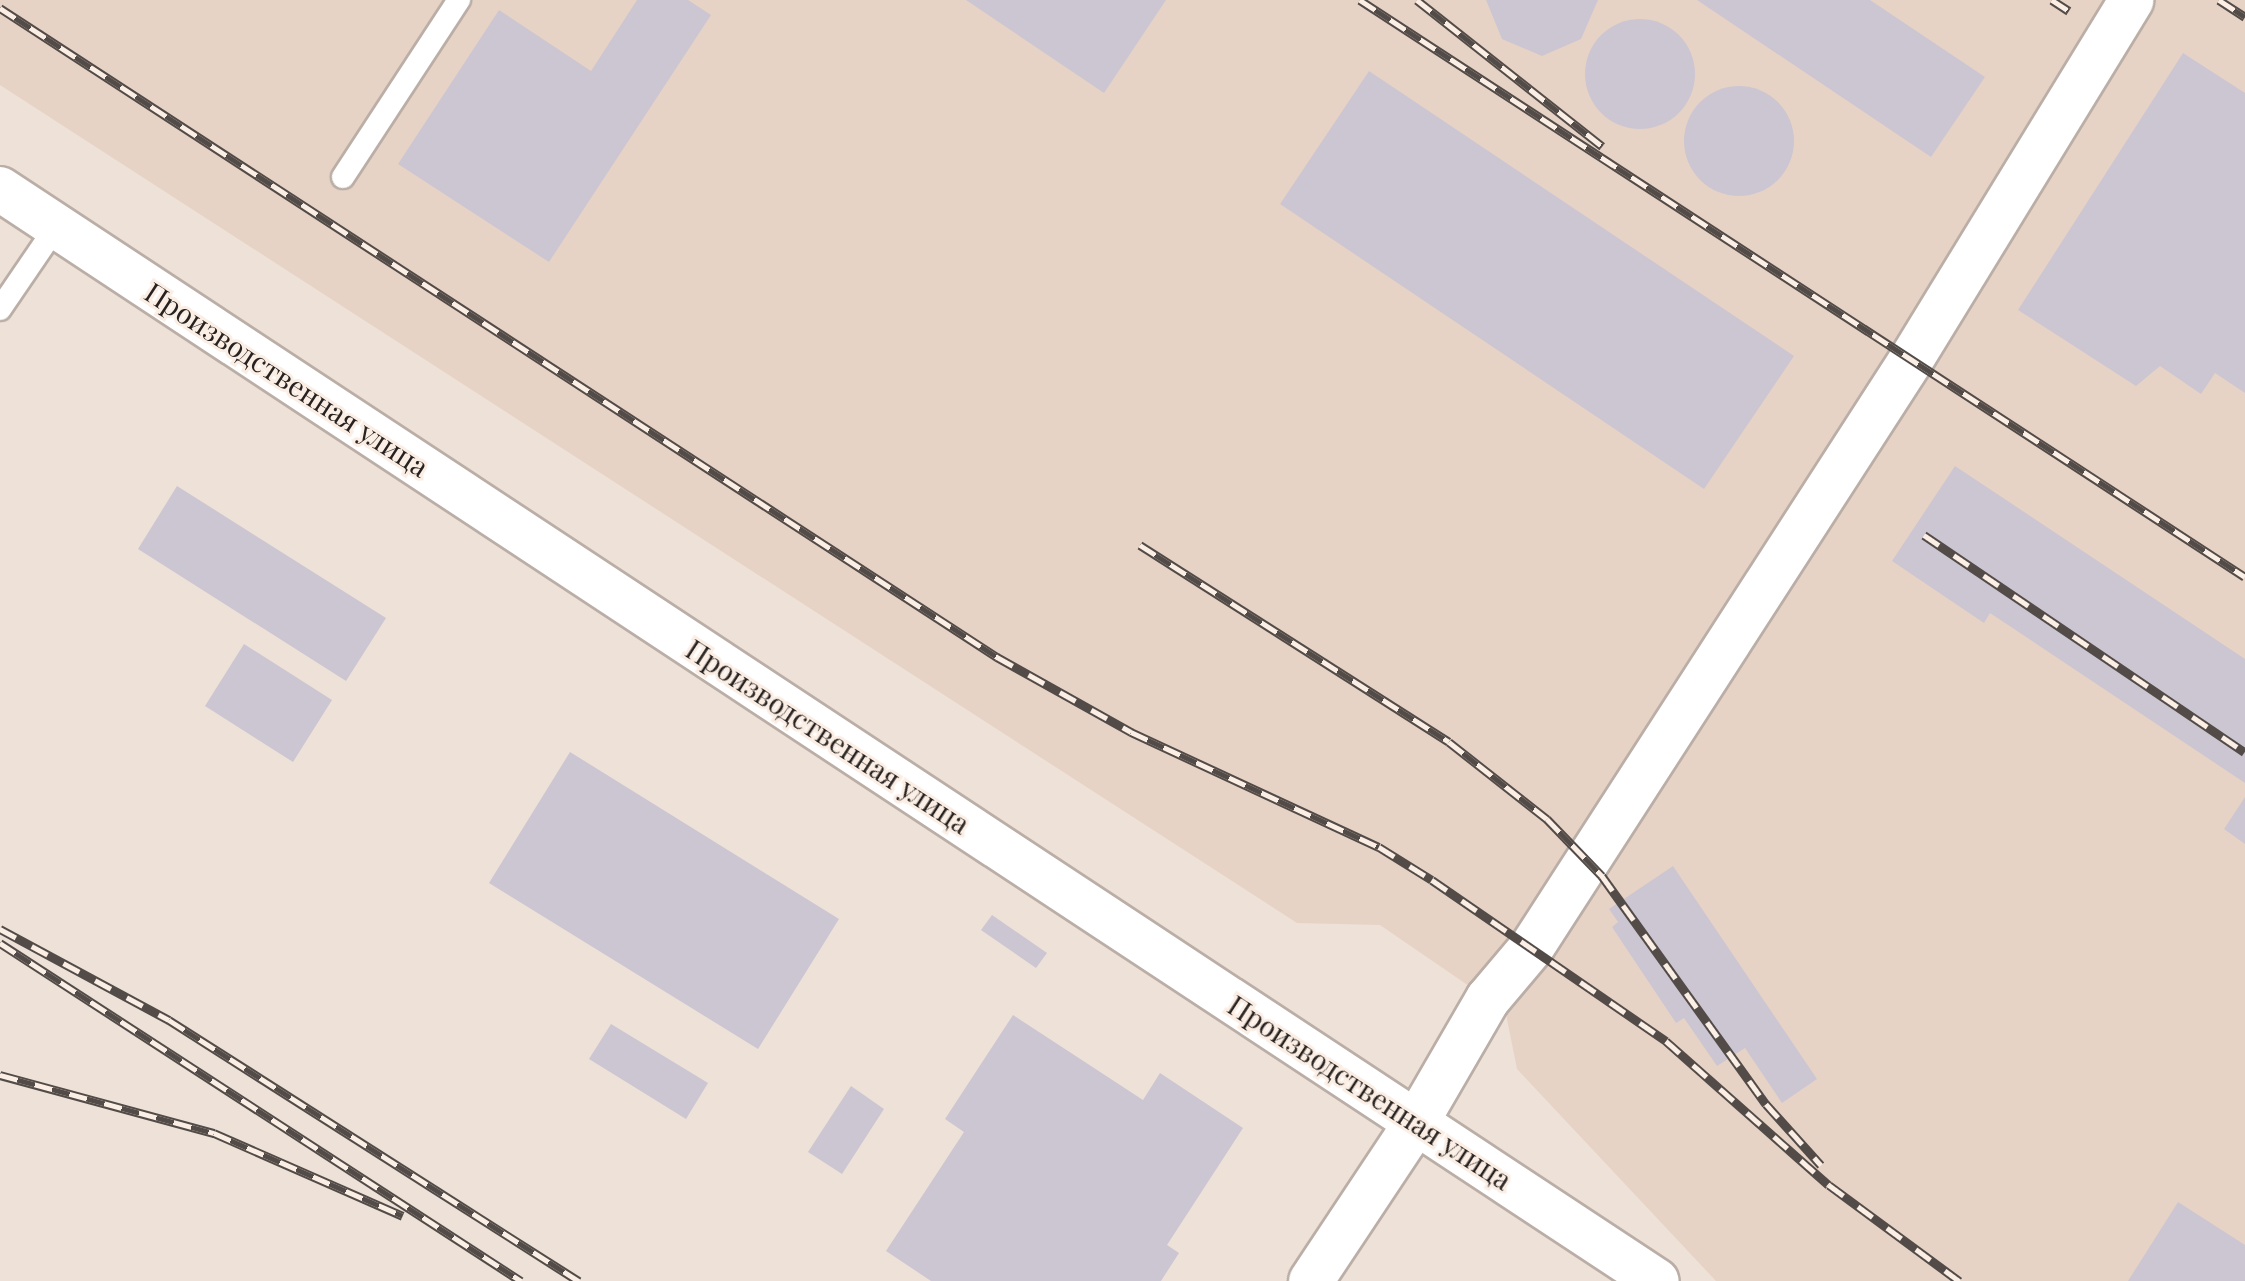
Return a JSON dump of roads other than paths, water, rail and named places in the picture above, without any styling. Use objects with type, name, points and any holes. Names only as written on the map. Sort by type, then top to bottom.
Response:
[{"type":"main road","points":[[1311,1281],[1416,1123],[1488,999],[1532,947],[1911,360],[2132,0]]},
{"type":"main road","name":"Производственная улица","points":[[0,189],[1657,1281]]},
{"type":"lane","points":[[343,177],[459,0]]},
{"type":"lane","points":[[0,309],[56,227]]},
{"type":"railway","points":[[1360,0],[2245,577]]},
{"type":"railway","points":[[1417,0],[1602,146]]},
{"type":"railway","points":[[2052,0],[2069,11]]},
{"type":"railway","points":[[2219,0],[2245,17]]},
{"type":"railway","points":[[0,8],[997,657],[1131,732],[1379,847],[1432,880],[1666,1041],[1829,1185],[1959,1281]]},
{"type":"railway","points":[[1924,535],[2245,752]]},
{"type":"railway","points":[[1140,545],[1449,742],[1547,819],[1602,876],[1766,1104],[1821,1165]]},
{"type":"railway","points":[[0,929],[169,1020],[579,1281]]},
{"type":"railway","points":[[0,943],[521,1281]]},
{"type":"railway","points":[[0,1075],[214,1133],[403,1216]]}]
